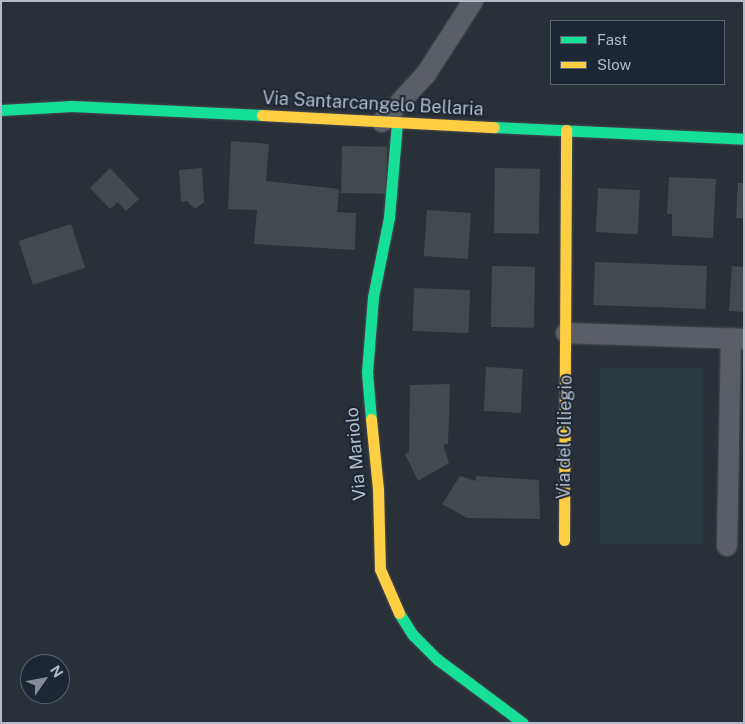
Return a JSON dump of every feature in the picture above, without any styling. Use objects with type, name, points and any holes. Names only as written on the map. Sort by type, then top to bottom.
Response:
[{"type":"street","points":[[390,122],[426,74],[473,1]]},
{"type":"street","name":"Via Santarcangelo Bellaria","points":[[1,110],[72,106],[744,139]]},
{"type":"street","name":"Via Mariolo","points":[[390,122],[389,218],[373,297],[367,372],[378,489],[380,569],[393,604],[413,635],[437,659],[523,723]]},
{"type":"street","name":"Via del Ciliegio","points":[[564,540],[566,130]]},
{"type":"street","points":[[566,334],[737,338],[727,546]]},
{"type":"green space","points":[[600,368],[703,368],[703,544],[600,544]]},
{"type":"building","points":[[231,141],[269,144],[266,181],[339,189],[337,212],[356,213],[355,250],[254,244],[257,210],[228,209]]},
{"type":"building","points":[[342,146],[387,147],[386,194],[341,193]]},
{"type":"building","points":[[110,168],[139,199],[126,211],[118,202],[110,209],[90,188]]},
{"type":"building","points":[[202,168],[204,202],[195,209],[187,201],[181,202],[179,170]]},
{"type":"building","points":[[495,168],[540,169],[539,234],[494,233]]},
{"type":"building","points":[[669,177],[716,179],[713,238],[672,236],[672,214],[667,214]]},
{"type":"building","points":[[738,183],[744,183],[744,218],[736,218]]},
{"type":"building","points":[[598,188],[640,190],[638,234],[596,232]]},
{"type":"building","points":[[427,210],[471,213],[468,259],[424,256]]},
{"type":"building","points":[[71,224],[85,268],[33,285],[19,241]]},
{"type":"building","points":[[595,262],[707,266],[705,309],[593,305]]},
{"type":"building","points":[[492,266],[535,267],[534,328],[491,327]]},
{"type":"building","points":[[732,266],[744,267],[744,312],[729,311]]},
{"type":"building","points":[[414,288],[470,290],[468,333],[412,331]]},
{"type":"building","points":[[486,367],[523,369],[521,413],[484,411]]},
{"type":"building","points":[[450,384],[448,444],[443,445],[449,463],[418,481],[405,454],[409,452],[410,385]]},
{"type":"building","points":[[460,476],[476,481],[476,476],[539,480],[540,519],[467,518],[442,504]]},
{"type":"traffic: fast","points":[[1,110],[72,106],[262,115]]},
{"type":"traffic: fast","points":[[371,419],[367,372],[373,297],[389,218],[397,123]]},
{"type":"traffic: fast","points":[[494,127],[744,139]]},
{"type":"traffic: fast","points":[[399,613],[413,635],[437,659],[523,723]]},
{"type":"traffic: slow","points":[[262,115],[494,127]]},
{"type":"traffic: slow","points":[[564,540],[566,130]]},
{"type":"traffic: slow","points":[[371,419],[378,489],[380,569],[399,613]]}]
